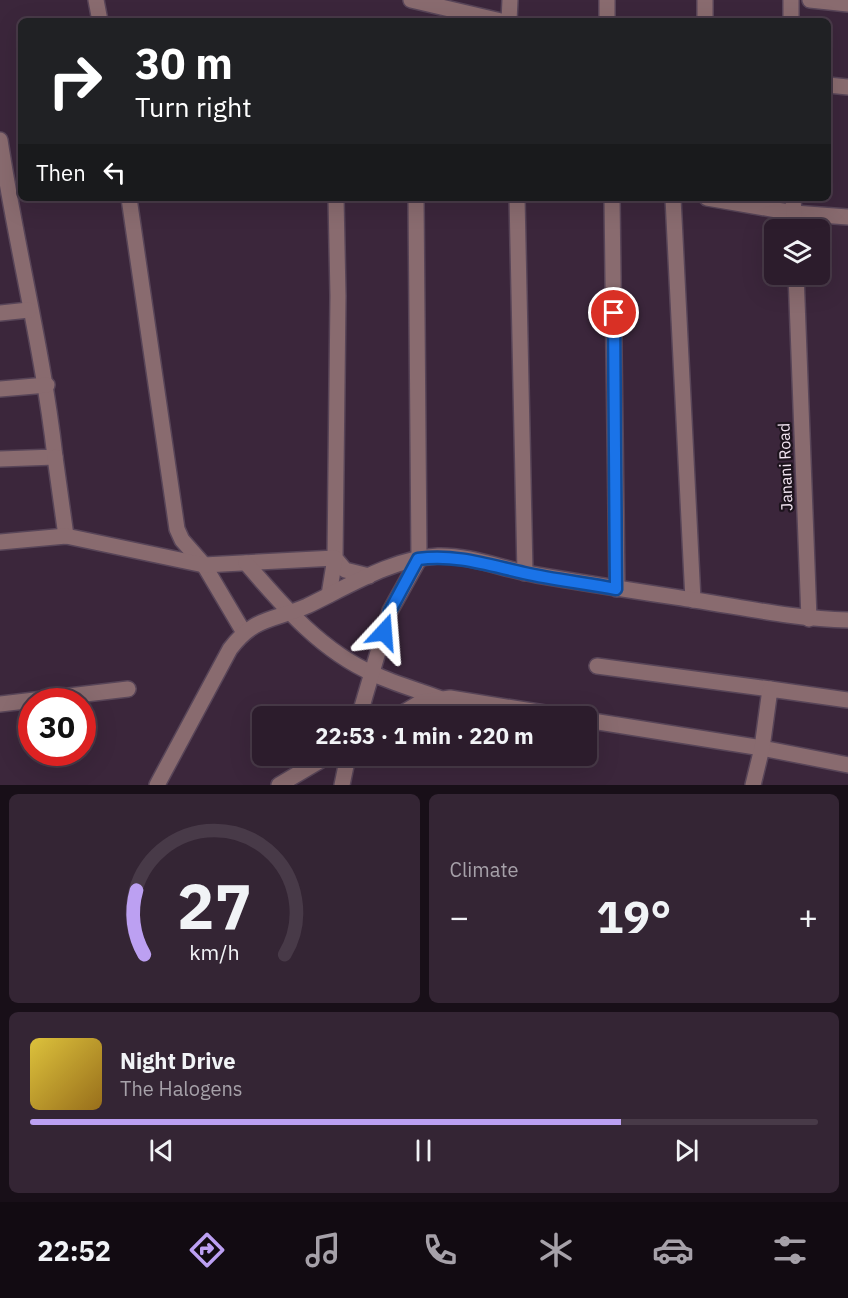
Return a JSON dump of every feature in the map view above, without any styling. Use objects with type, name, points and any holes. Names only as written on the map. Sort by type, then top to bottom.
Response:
[{"type":"street","points":[[96,0],[99,18]]},
{"type":"street","points":[[417,0],[489,18]]},
{"type":"street","points":[[509,18],[510,0]]},
{"type":"street","points":[[607,18],[608,0]]},
{"type":"street","points":[[705,0],[705,18]]},
{"type":"street","points":[[790,18],[792,0]]},
{"type":"street","points":[[810,0],[848,4]]},
{"type":"street","points":[[831,85],[848,87]]},
{"type":"street","points":[[0,140],[7,229],[46,385],[66,536]]},
{"type":"street","points":[[129,201],[177,529],[182,540],[204,566],[243,631]]},
{"type":"street","points":[[329,595],[335,558],[338,296],[336,201]]},
{"type":"street","points":[[362,706],[390,611],[418,559],[416,201]]},
{"type":"street","points":[[517,201],[525,573]]},
{"type":"street","points":[[612,201],[616,589]]},
{"type":"street","points":[[673,201],[693,600]]},
{"type":"street","points":[[744,201],[794,205],[848,218]]},
{"type":"street","name":"Janani Road","points":[[796,285],[808,619]]},
{"type":"street","points":[[0,313],[29,310]]},
{"type":"street","points":[[0,389],[46,385]]},
{"type":"street","points":[[0,459],[55,457]]},
{"type":"street","points":[[0,542],[66,536],[204,566],[335,558]]},
{"type":"street","points":[[157,785],[230,649],[243,631],[271,617],[289,614],[369,576],[418,559],[440,556],[476,561],[525,573],[616,589],[808,619],[848,620]]},
{"type":"street","points":[[335,558],[345,570],[369,576]]},
{"type":"street","points":[[246,563],[289,614],[321,641],[372,674],[439,698],[494,706]]},
{"type":"street","points":[[597,666],[848,700]]},
{"type":"street","points":[[0,704],[128,689]]},
{"type":"street","points":[[753,785],[762,748],[770,689]]},
{"type":"street","points":[[414,706],[439,698]]},
{"type":"street","points":[[597,722],[762,748],[848,765]]},
{"type":"street","points":[[279,785],[311,766]]},
{"type":"street","points":[[342,785],[346,766]]},
{"type":"route","points":[[384,632],[390,611],[418,559],[440,556],[476,561],[525,573],[616,589],[614,313]]}]
